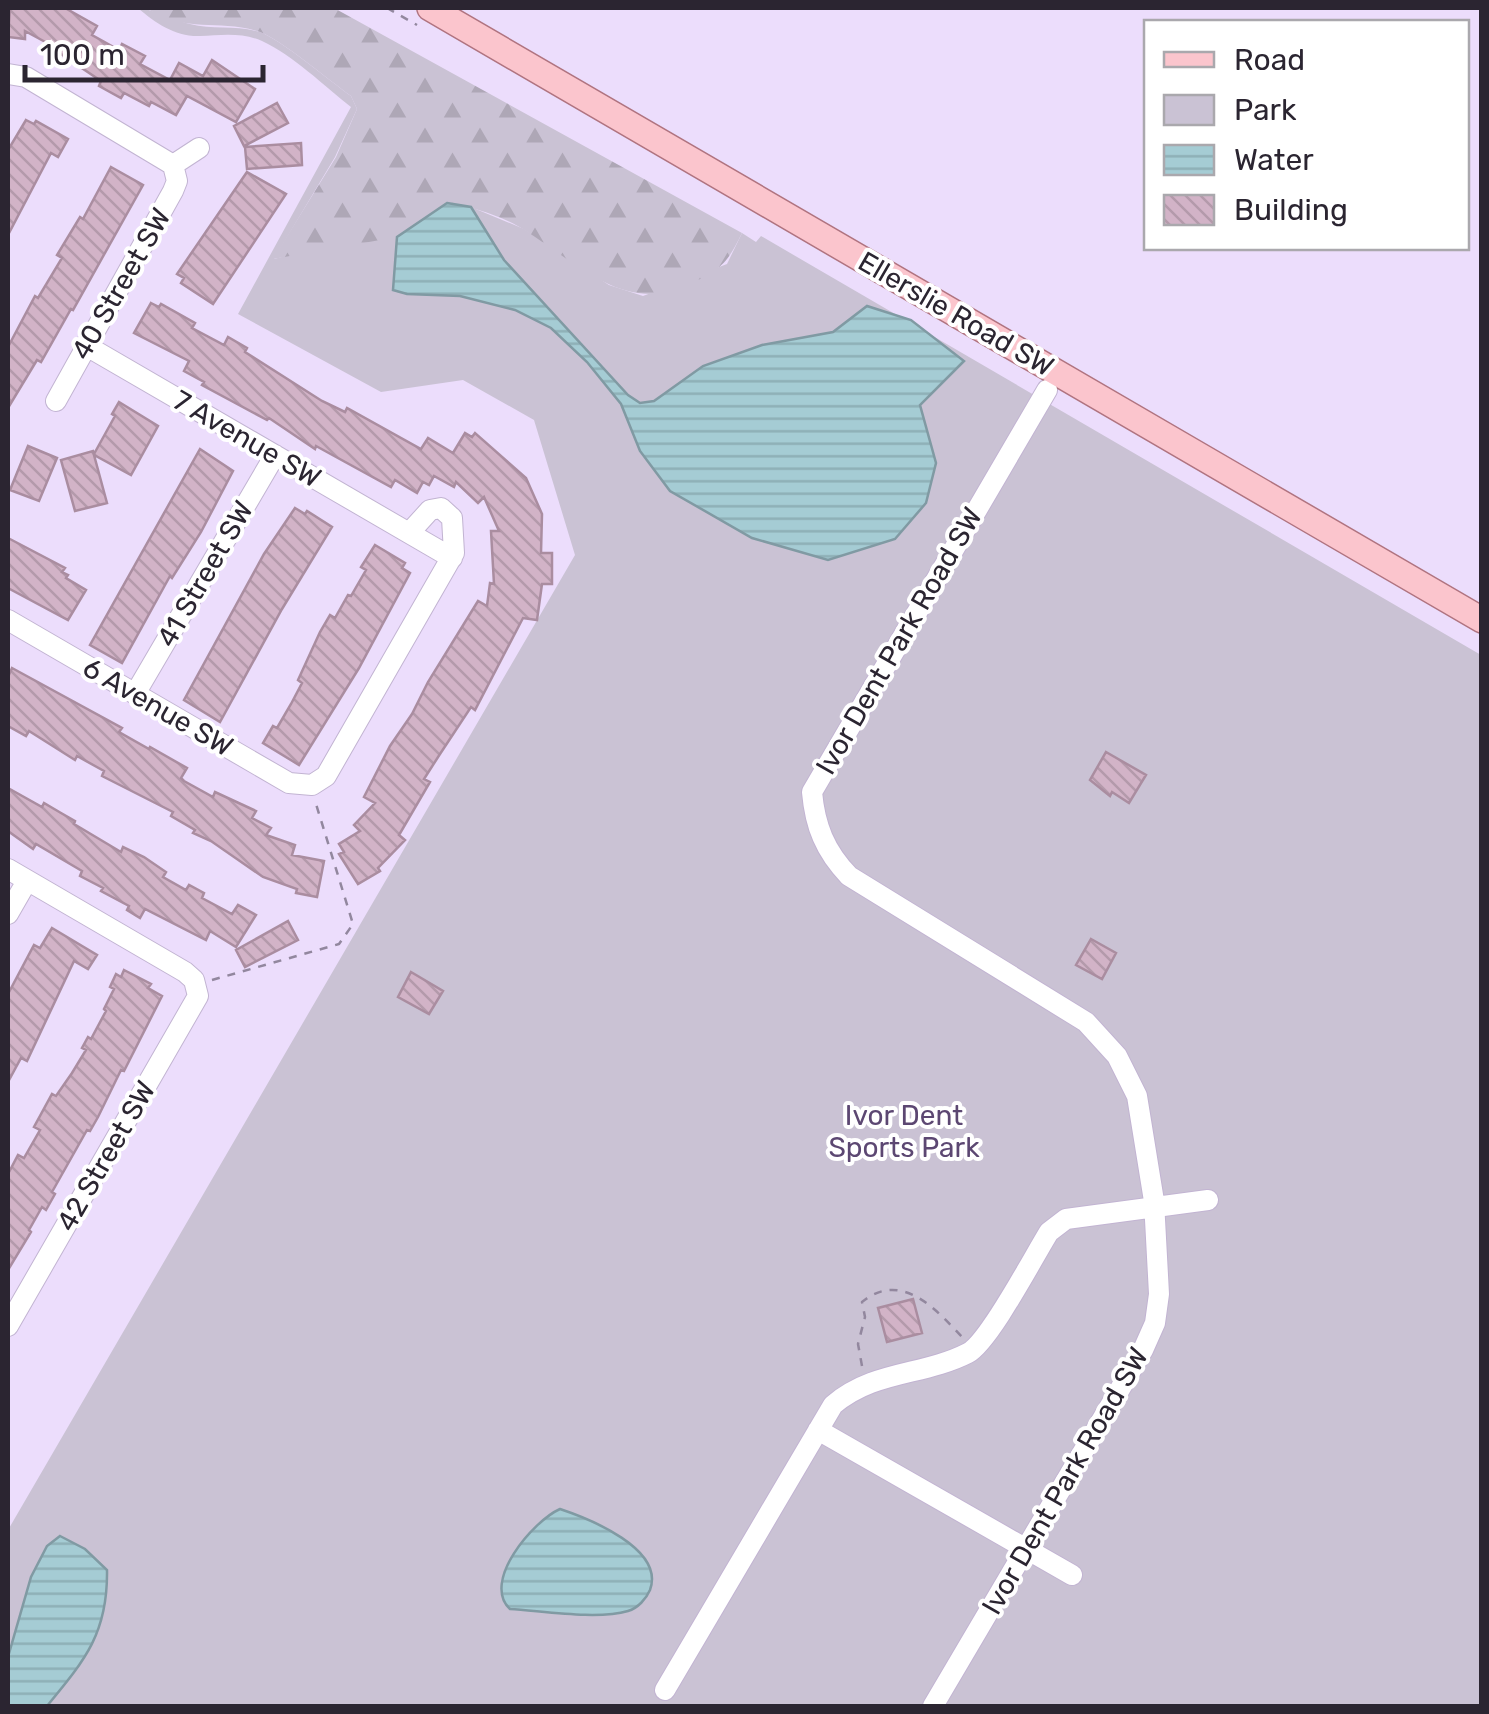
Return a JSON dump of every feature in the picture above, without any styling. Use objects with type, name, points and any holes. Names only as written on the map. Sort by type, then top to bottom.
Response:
[{"type":"main road","name":"Ellerslie Road SW","points":[[430,8],[1482,620]]},
{"type":"street","points":[[8,74],[26,77],[172,165],[199,148]]},
{"type":"street","name":"40 Street SW","points":[[56,401],[173,192],[177,182],[172,165]]},
{"type":"street","name":"7 Avenue SW","points":[[85,345],[452,558]]},
{"type":"street","name":"Ivor Dent Park Road SW","points":[[933,1706],[1128,1376],[1155,1323],[1160,1294],[1154,1206],[1137,1096],[1104,1039],[1086,1022],[849,876],[825,845],[814,819],[812,792],[1046,390]]},
{"type":"street","name":"41 Street SW","points":[[135,694],[275,455]]},
{"type":"street","points":[[312,785],[326,776],[452,558],[454,526],[446,510],[430,510],[410,532]]},
{"type":"street","name":"6 Avenue SW","points":[[8,620],[289,783],[312,785]]},
{"type":"street","points":[[8,870],[185,972],[196,985]]},
{"type":"street","points":[[8,914],[27,881]]},
{"type":"street","name":"42 Street SW","points":[[8,1326],[196,1001],[196,985]]},
{"type":"street","points":[[665,1690],[834,1405],[861,1384],[973,1349],[1055,1225],[1066,1219],[1208,1200]]},
{"type":"street","points":[[818,1430],[1072,1575]]},
{"type":"path","points":[[196,985],[339,944],[353,924],[312,785]]},
{"type":"path","points":[[872,1381],[860,1362],[858,1344],[865,1317],[862,1302],[882,1290],[895,1289],[930,1305],[973,1349]]},
{"type":"green space","name":"Ivor Dent Sports Park","points":[[138,8],[199,26],[260,32],[351,96],[357,109],[335,157],[274,259],[471,207],[524,229],[609,285],[643,296],[727,264],[742,233],[756,242],[761,236],[1481,655],[1481,1706],[8,1706],[8,1530],[575,555],[534,420],[463,380],[381,392],[238,314],[351,107],[297,63],[262,41],[239,35],[174,32]]},
{"type":"green space","points":[[146,8],[334,8],[742,233],[727,259],[709,274],[667,292],[645,294],[603,282],[508,221],[447,203],[397,237],[273,259],[336,157],[357,109],[351,96],[260,32],[190,24]]},
{"type":"water","points":[[447,203],[471,207],[504,260],[628,395],[640,403],[654,401],[703,366],[762,345],[833,332],[867,306],[911,320],[964,361],[920,405],[936,463],[926,503],[895,539],[828,560],[752,538],[670,491],[640,451],[621,404],[587,362],[551,328],[515,310],[460,296],[393,290],[397,237]]},
{"type":"water","points":[[560,1509],[606,1528],[636,1549],[652,1575],[644,1600],[628,1611],[601,1615],[510,1609],[503,1597],[502,1584],[514,1553],[537,1526]]},
{"type":"water","points":[[60,1536],[85,1549],[107,1570],[98,1629],[83,1659],[47,1706],[8,1706],[8,1657],[31,1577],[47,1546]]},
{"type":"building","points":[[10,8],[65,8],[97,26],[92,35],[119,50],[122,44],[145,56],[140,64],[170,80],[179,63],[203,76],[212,60],[255,89],[236,122],[187,96],[176,115],[124,93],[121,98],[99,86],[101,81],[60,50],[25,31],[25,39],[8,37]]},
{"type":"building","points":[[277,103],[288,123],[244,146],[234,126]]},
{"type":"building","points":[[26,120],[34,124],[36,121],[68,139],[58,157],[51,153],[8,235],[8,150]]},
{"type":"building","points":[[301,143],[302,165],[247,169],[245,147]]},
{"type":"building","points":[[111,167],[143,185],[73,310],[8,408],[8,347],[35,296],[38,298],[62,258],[57,255],[80,217],[83,219]]},
{"type":"building","points":[[247,172],[286,194],[213,304],[181,283],[184,278],[177,274]]},
{"type":"building","points":[[151,303],[159,307],[161,304],[195,323],[192,328],[224,345],[228,337],[322,401],[345,412],[347,408],[421,449],[428,438],[453,453],[465,433],[472,437],[475,433],[526,478],[542,514],[541,553],[552,553],[552,584],[542,584],[537,620],[523,618],[475,710],[471,707],[424,779],[430,782],[399,835],[405,840],[378,868],[380,871],[358,884],[339,854],[344,852],[339,844],[360,831],[354,825],[375,803],[364,797],[390,746],[478,601],[487,606],[490,583],[494,584],[491,531],[499,531],[484,497],[478,503],[456,482],[454,487],[434,476],[429,485],[423,482],[417,493],[395,480],[391,487],[202,385],[204,382],[184,371],[189,361],[134,333]]},
{"type":"building","points":[[119,402],[158,426],[131,475],[94,455],[107,503],[75,511],[61,460],[93,451],[94,454]]},
{"type":"building","points":[[28,446],[57,458],[39,501],[10,490]]},
{"type":"building","points":[[200,449],[233,471],[122,663],[90,645]]},
{"type":"building","points":[[295,508],[332,527],[220,722],[184,700],[264,554]]},
{"type":"building","points":[[8,538],[65,568],[62,572],[68,575],[66,578],[86,590],[68,620],[8,588]]},
{"type":"building","points":[[375,545],[405,563],[402,568],[410,573],[359,668],[299,765],[263,743],[291,704],[320,632],[330,615],[335,618],[348,595],[351,596],[366,570],[361,567]]},
{"type":"building","points":[[12,668],[187,768],[181,778],[184,781],[213,797],[215,792],[256,811],[252,818],[271,828],[266,835],[295,845],[292,855],[324,861],[317,897],[296,893],[297,889],[263,877],[193,833],[195,830],[171,816],[173,812],[102,776],[104,771],[77,756],[75,760],[29,731],[26,736],[8,726],[8,677]]},
{"type":"building","points":[[1106,752],[1146,775],[1129,803],[1112,792],[1110,796],[1090,780]]},
{"type":"building","points":[[8,788],[42,807],[44,803],[121,852],[123,847],[144,857],[166,872],[163,877],[186,890],[189,885],[204,893],[202,898],[232,914],[238,905],[256,915],[236,947],[210,931],[206,940],[145,909],[140,918],[127,910],[129,906],[80,876],[82,871],[36,844],[33,849],[8,831]]},
{"type":"building","points":[[288,921],[298,940],[245,967],[236,950]]},
{"type":"building","points":[[52,928],[97,955],[88,969],[74,961],[27,1061],[21,1058],[8,1082],[8,994],[34,945],[40,948]]},
{"type":"building","points":[[1091,939],[1116,953],[1102,979],[1076,965]]},
{"type":"building","points":[[124,970],[151,984],[148,988],[162,996],[124,1071],[121,1070],[98,1117],[52,1192],[55,1194],[46,1210],[42,1207],[8,1270],[8,1174],[18,1155],[24,1158],[40,1130],[34,1127],[52,1094],[56,1096],[86,1050],[82,1048],[106,1011],[116,974],[121,977]]},
{"type":"building","points":[[411,972],[443,991],[429,1014],[398,997]]},
{"type":"building","points":[[913,1299],[922,1333],[887,1342],[878,1308]]}]
